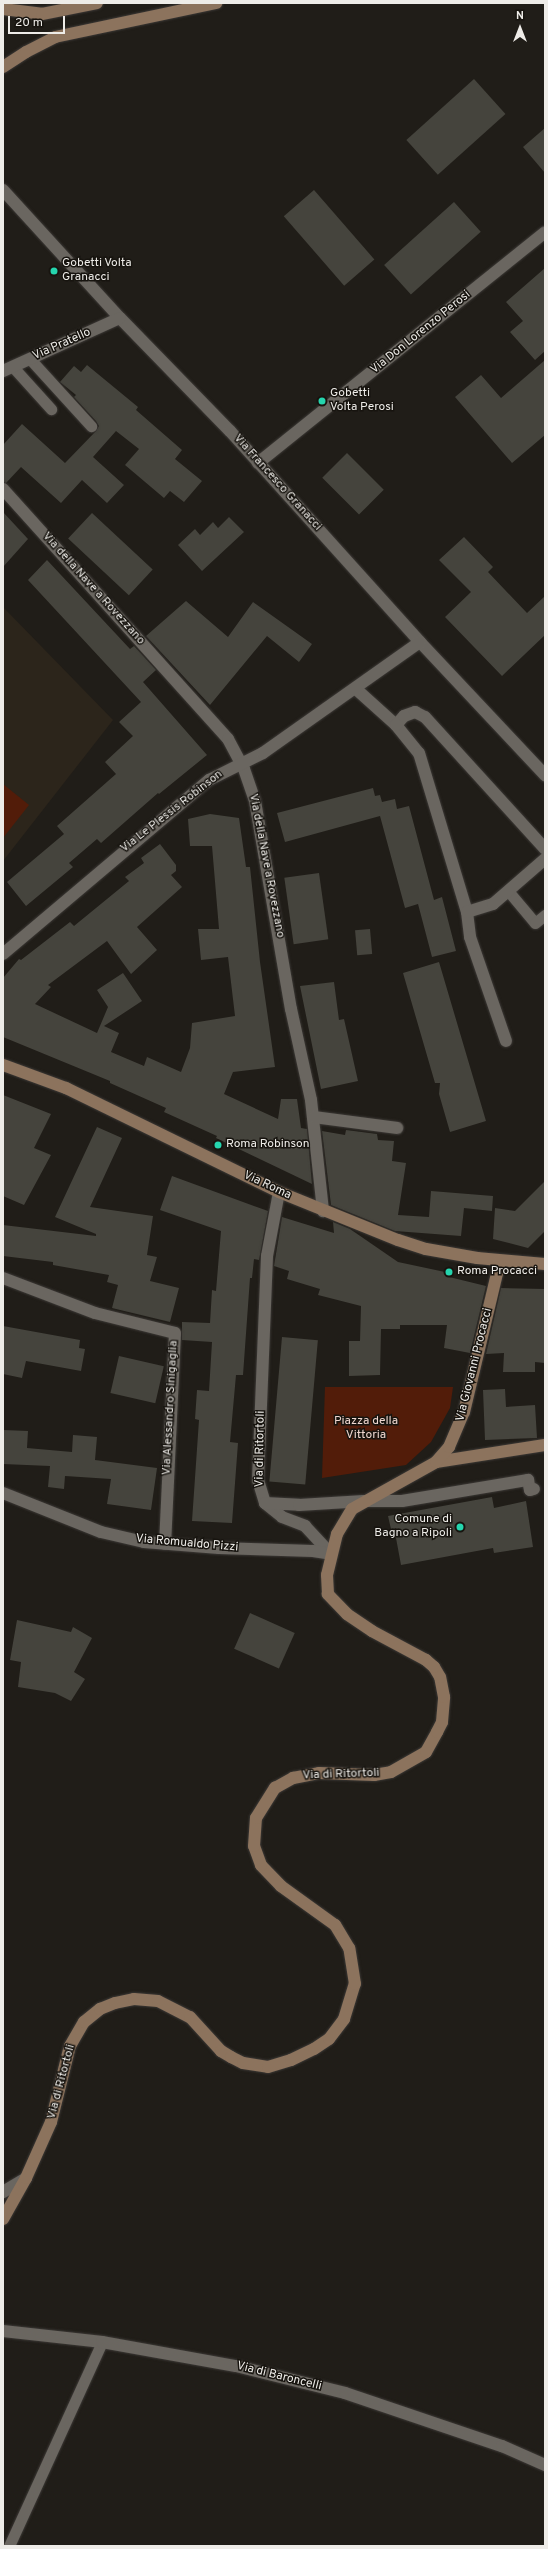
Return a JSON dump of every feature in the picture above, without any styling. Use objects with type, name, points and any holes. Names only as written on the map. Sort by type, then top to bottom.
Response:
[{"type":"street","points":[[3,9],[42,14],[97,3]]},
{"type":"street","points":[[3,67],[55,36],[216,3]]},
{"type":"street","name":"Via Francesco Granacci","points":[[4,190],[120,318],[258,463],[420,642],[545,775]]},
{"type":"street","name":"Via Don Lorenzo Perosi","points":[[258,463],[545,232]]},
{"type":"street","name":"Via Pratello","points":[[8,369],[120,318]]},
{"type":"street","name":"Via della Nave a Rovezzano","points":[[3,489],[228,739],[241,763],[255,801],[291,1009],[314,1117],[323,1211]]},
{"type":"street","name":"Via Le Plessis Robinson","points":[[3,954],[209,780],[263,753],[356,689],[420,642]]},
{"type":"street","points":[[356,689],[396,725],[414,745],[423,764],[467,912],[470,937],[506,1041]]},
{"type":"street","points":[[396,725],[404,716],[415,712],[425,717],[545,849]]},
{"type":"street","points":[[467,912],[487,908],[509,892],[545,859]]},
{"type":"street","name":"Via Roma","points":[[3,1065],[66,1088],[279,1192],[323,1211],[426,1249],[500,1261],[545,1264]]},
{"type":"street","points":[[314,1117],[398,1128]]},
{"type":"street","name":"Via di Ritortoli","points":[[3,2219],[26,2178],[54,2116],[70,2046],[84,2022],[100,2009],[115,2003],[134,1999],[158,2001],[190,2017],[221,2051],[231,2057],[243,2063],[268,2067],[292,2060],[314,2049],[329,2039],[344,2019],[355,1984],[349,1948],[335,1925],[281,1886],[261,1865],[254,1846],[256,1818],[275,1788],[293,1778],[319,1773],[380,1774],[391,1772],[417,1759],[426,1752],[442,1722],[444,1697],[440,1677],[426,1660],[372,1631],[334,1602],[327,1585],[331,1554],[305,1526],[282,1517],[265,1503],[258,1480],[267,1256],[279,1192]]},
{"type":"street","name":"Via Giovanni Procacci","points":[[436,1462],[449,1447],[464,1412],[500,1261]]},
{"type":"street","name":"Via Alessandro Sinigaglia","points":[[3,1278],[95,1313],[175,1333],[165,1544]]},
{"type":"street","points":[[331,1554],[346,1515],[364,1501],[436,1462],[545,1445]]},
{"type":"street","points":[[265,1503],[299,1505],[364,1501],[402,1501],[528,1480],[530,1490],[534,1489]]},
{"type":"street","name":"Via Romualdo Pizzi","points":[[3,1493],[101,1532],[144,1542],[313,1551],[331,1554]]},
{"type":"street","points":[[3,2192],[26,2178]]},
{"type":"street","name":"Via di Baroncelli","points":[[3,2331],[102,2342],[236,2366],[345,2393],[502,2446],[545,2465]]},
{"type":"lane","points":[[30,359],[91,426]]},
{"type":"lane","points":[[8,369],[51,409]]},
{"type":"lane","points":[[509,892],[535,922],[545,915]]},
{"type":"lane","points":[[9,2546],[102,2342]]},
{"type":"shaded area","points":[[3,607],[113,720],[3,861]]},
{"type":"green space","points":[[3,784],[29,805],[3,838]]},
{"type":"green space","name":"Piazza della Vittoria","points":[[325,1387],[453,1387],[450,1408],[431,1442],[406,1465],[322,1478]]},
{"type":"building","points":[[474,79],[505,114],[438,175],[406,140]]},
{"type":"building","points":[[545,128],[545,173],[523,147]]},
{"type":"building","points":[[314,190],[374,259],[344,286],[284,216]]},
{"type":"building","points":[[454,202],[481,232],[411,295],[384,265]]},
{"type":"building","points":[[545,268],[545,351],[535,360],[510,332],[523,321],[506,302]]},
{"type":"building","points":[[545,360],[545,435],[512,463],[455,397],[481,375],[501,398]]},
{"type":"building","points":[[87,365],[138,407],[136,410],[182,450],[175,459],[202,481],[184,502],[170,491],[164,498],[125,465],[139,449],[116,431],[93,457],[124,485],[107,503],[82,480],[61,503],[21,467],[6,483],[3,482],[3,445],[22,424],[65,463],[96,431],[99,426],[96,421],[74,397],[76,395],[60,382],[74,366],[81,372]]},
{"type":"building","points":[[347,453],[384,490],[359,515],[322,478]]},
{"type":"building","points":[[3,512],[28,539],[3,567]]},
{"type":"building","points":[[92,513],[153,570],[129,595],[68,539]]},
{"type":"building","points":[[229,517],[244,532],[202,571],[178,545],[195,529],[200,535],[213,522],[218,528]]},
{"type":"building","points":[[464,537],[493,567],[488,572],[527,613],[545,596],[545,635],[502,676],[445,617],[471,592],[439,560]]},
{"type":"building","points":[[47,560],[130,649],[134,646],[156,670],[143,682],[207,755],[159,794],[158,793],[101,843],[97,839],[69,863],[73,867],[26,906],[7,882],[64,834],[57,826],[116,774],[105,762],[133,736],[119,722],[141,702],[28,580]]},
{"type":"building","points":[[186,601],[228,637],[253,602],[312,644],[299,662],[267,636],[210,705],[146,636]]},
{"type":"building","points":[[373,788],[375,796],[380,795],[382,802],[395,799],[397,809],[409,806],[434,900],[442,897],[456,951],[432,957],[418,904],[405,908],[380,816],[285,842],[277,813]]},
{"type":"building","points":[[210,814],[239,818],[246,867],[250,867],[260,962],[275,1067],[233,1072],[224,1094],[278,1119],[281,1099],[297,1099],[301,1128],[307,1129],[312,1184],[216,1138],[217,1136],[164,1112],[166,1108],[110,1083],[110,1081],[3,1037],[3,978],[19,959],[21,960],[70,922],[74,926],[129,881],[125,877],[144,863],[141,858],[160,844],[176,865],[176,871],[171,875],[182,887],[137,927],[157,950],[131,974],[107,941],[48,985],[51,987],[35,1004],[97,1033],[108,1007],[97,990],[123,973],[142,1001],[104,1026],[119,1033],[111,1052],[144,1066],[147,1057],[181,1072],[190,1048],[192,1023],[235,1016],[228,957],[201,960],[198,929],[219,929],[212,846],[190,846],[188,819]]},
{"type":"building","points":[[319,873],[328,939],[294,944],[284,878]]},
{"type":"building","points":[[370,929],[372,954],[357,955],[355,930]]},
{"type":"building","points":[[439,962],[486,1121],[450,1132],[439,1094],[440,1083],[435,1083],[403,973]]},
{"type":"building","points":[[334,982],[339,1020],[344,1019],[358,1081],[321,1089],[300,986]]},
{"type":"building","points":[[3,1095],[51,1114],[34,1148],[51,1155],[24,1205],[3,1196]]},
{"type":"building","points":[[97,1127],[122,1138],[90,1207],[153,1216],[147,1255],[157,1257],[150,1281],[179,1288],[170,1322],[112,1308],[118,1285],[107,1282],[109,1275],[53,1265],[53,1262],[3,1256],[3,1225],[96,1236],[96,1234],[55,1217]]},
{"type":"building","points":[[346,1130],[377,1134],[378,1140],[394,1141],[392,1161],[406,1163],[398,1215],[429,1217],[431,1191],[493,1196],[492,1211],[464,1208],[461,1236],[395,1231],[331,1205],[322,1131],[345,1135]]},
{"type":"building","points":[[172,1176],[268,1211],[259,1260],[254,1259],[252,1278],[250,1278],[243,1375],[236,1375],[230,1442],[238,1443],[232,1523],[192,1521],[199,1420],[195,1419],[197,1390],[209,1391],[212,1342],[182,1340],[182,1322],[210,1323],[212,1290],[216,1291],[221,1231],[160,1210]]},
{"type":"building","points":[[545,1181],[545,1231],[528,1248],[493,1239],[495,1208],[515,1211]]},
{"type":"building","points":[[282,1217],[334,1233],[333,1222],[350,1229],[398,1262],[445,1272],[445,1276],[486,1286],[470,1353],[444,1348],[447,1325],[400,1325],[400,1329],[381,1329],[380,1375],[349,1376],[349,1341],[360,1341],[361,1306],[318,1295],[320,1289],[287,1279],[289,1271],[274,1266]]},
{"type":"building","points":[[501,1288],[545,1289],[545,1363],[535,1362],[535,1372],[503,1372],[504,1353],[486,1354]]},
{"type":"building","points":[[3,1326],[80,1340],[79,1348],[85,1349],[81,1371],[26,1361],[22,1378],[3,1374]]},
{"type":"building","points":[[282,1337],[318,1340],[305,1485],[269,1481]]},
{"type":"building","points":[[119,1356],[164,1366],[155,1403],[110,1393]]},
{"type":"building","points":[[505,1389],[506,1407],[535,1405],[537,1438],[485,1440],[483,1390]]},
{"type":"building","points":[[3,1430],[28,1431],[27,1448],[72,1452],[73,1435],[97,1437],[95,1460],[157,1468],[151,1510],[107,1504],[111,1479],[65,1476],[64,1489],[48,1487],[50,1466],[3,1464]]},
{"type":"building","name":"Comune di Bagno a Ripoli","points":[[492,1497],[494,1508],[526,1501],[533,1547],[494,1553],[493,1548],[401,1565],[396,1538],[393,1538],[388,1516]]},
{"type":"building","points":[[250,1613],[295,1633],[279,1669],[234,1649]]},
{"type":"building","points":[[17,1620],[71,1632],[73,1627],[92,1638],[74,1672],[85,1679],[71,1701],[55,1693],[18,1687],[21,1662],[10,1660]]},
{"type":"place","name":"Gobetti Volta Granacci","points":[[54,271]]},
{"type":"place","name":"Gobetti Volta Perosi","points":[[322,401]]},
{"type":"place","name":"Roma Robinson","points":[[218,1145]]},
{"type":"place","name":"Roma Procacci","points":[[449,1272]]},
{"type":"place","name":"Comune di Bagno a Ripoli","points":[[460,1527]]}]
